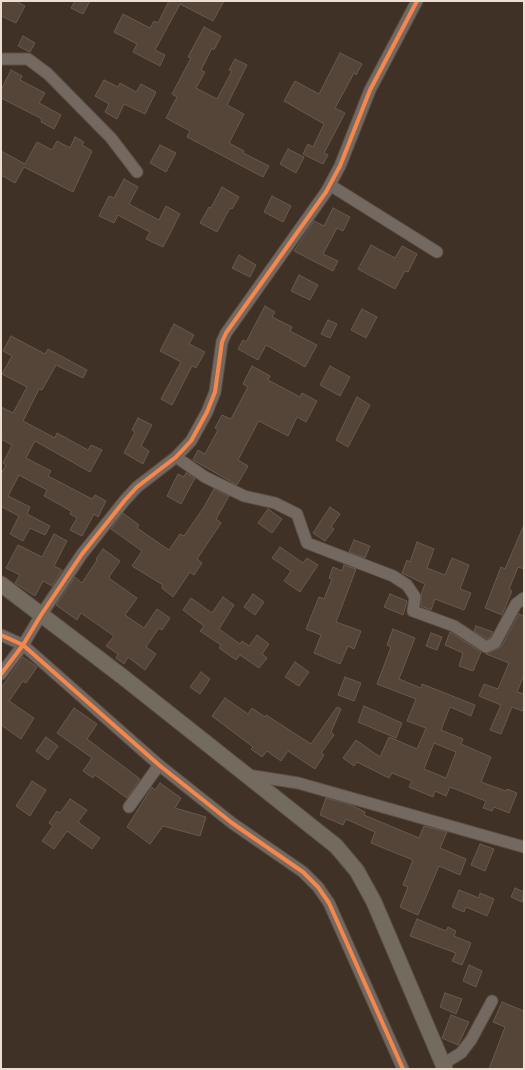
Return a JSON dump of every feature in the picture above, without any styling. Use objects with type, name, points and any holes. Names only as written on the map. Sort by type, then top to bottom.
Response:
[{"type":"main road","points":[[1,584],[40,616],[123,677],[336,846],[357,871],[374,902],[394,944],[444,1066]]},
{"type":"street","points":[[1,674],[21,642],[82,554],[125,500],[136,487],[176,457],[191,441],[207,412],[215,392],[222,342],[226,333],[299,233],[330,185],[340,166],[370,90],[417,1]]},
{"type":"street","points":[[1,59],[28,59],[48,74],[111,138],[136,172]]},
{"type":"street","points":[[330,185],[437,252]]},
{"type":"street","points":[[176,457],[205,477],[244,496],[275,503],[297,514],[307,543],[393,576],[407,585],[415,597],[413,611],[454,626],[486,647],[495,643],[516,604],[524,598]]},
{"type":"street","points":[[2,635],[21,642],[159,765],[232,822],[303,872],[318,887],[329,903],[403,1069]]},
{"type":"street","points":[[129,808],[159,765]]},
{"type":"street","points":[[246,775],[298,783],[524,847]]},
{"type":"street","points":[[444,1066],[461,1053],[471,1040],[492,1001]]},
{"type":"building","points":[[3,1],[16,1],[25,6],[16,23],[1,16],[1,5]]},
{"type":"building","points":[[75,1],[90,1],[83,14],[71,8]]},
{"type":"building","points":[[169,1],[224,1],[213,21],[180,4],[155,50],[165,55],[160,66],[133,52],[137,44],[114,32],[123,14],[150,28],[154,21],[158,23]]},
{"type":"building","points":[[204,27],[221,36],[214,50],[212,48],[201,70],[205,72],[196,88],[217,99],[232,71],[229,70],[235,59],[247,65],[227,105],[244,114],[229,143],[244,151],[243,153],[269,166],[263,177],[187,137],[190,131],[166,118],[177,97],[172,94],[191,58],[188,57]]},
{"type":"building","points":[[23,36],[35,43],[30,52],[18,46]]},
{"type":"building","points":[[340,53],[362,64],[356,75],[354,73],[335,108],[345,113],[324,153],[328,155],[323,164],[303,154],[308,144],[313,147],[324,124],[284,101],[295,81],[319,94]]},
{"type":"building","points":[[11,70],[22,76],[20,80],[45,93],[39,103],[61,115],[54,129],[41,122],[42,119],[1,98],[1,90]]},
{"type":"building","points":[[104,80],[118,87],[120,83],[136,92],[141,84],[156,92],[145,114],[124,104],[117,119],[105,112],[109,104],[95,96]]},
{"type":"building","points":[[75,137],[84,142],[82,145],[92,151],[73,192],[24,167],[15,183],[1,175],[1,151],[25,164],[37,142],[52,150],[57,141],[70,148]]},
{"type":"building","points":[[160,145],[176,153],[166,172],[150,163]]},
{"type":"building","points":[[288,149],[304,157],[296,173],[280,164]]},
{"type":"building","points":[[124,179],[138,187],[129,204],[159,220],[166,206],[180,214],[163,247],[146,239],[150,232],[118,215],[114,223],[99,216],[109,196],[114,198]]},
{"type":"building","points":[[222,187],[239,197],[232,209],[230,208],[217,232],[200,223],[209,207],[211,208]]},
{"type":"building","points":[[272,196],[291,206],[283,222],[264,212]]},
{"type":"building","points":[[333,208],[350,217],[343,231],[337,228],[323,254],[338,261],[333,271],[294,251],[314,221],[324,226]]},
{"type":"building","points":[[371,245],[395,258],[402,246],[417,254],[408,272],[405,271],[395,289],[358,269]]},
{"type":"building","points":[[239,255],[256,265],[250,277],[232,268]]},
{"type":"building","points":[[299,275],[318,285],[310,300],[291,291]]},
{"type":"building","points":[[265,306],[275,312],[272,317],[292,327],[290,331],[317,345],[305,367],[266,345],[258,360],[238,349],[243,340],[246,342]]},
{"type":"building","points":[[362,309],[377,317],[366,338],[351,330]]},
{"type":"building","points":[[328,320],[337,324],[330,338],[321,334]]},
{"type":"building","points":[[174,324],[194,335],[189,344],[205,352],[196,368],[192,366],[172,405],[161,399],[181,362],[160,351]]},
{"type":"building","points":[[11,336],[45,354],[48,349],[87,370],[83,378],[56,365],[42,390],[39,389],[23,421],[55,438],[57,433],[88,450],[91,445],[102,450],[90,472],[35,441],[26,458],[51,471],[48,476],[92,499],[95,495],[106,501],[98,517],[94,514],[82,536],[70,530],[77,518],[70,514],[71,511],[44,496],[47,490],[19,475],[8,496],[30,507],[27,514],[50,526],[45,535],[30,528],[23,541],[10,534],[19,516],[2,507],[1,509],[1,474],[6,465],[3,463],[12,445],[1,439],[1,407],[13,413],[27,387],[2,374],[12,356],[3,351]]},
{"type":"building","points":[[252,366],[270,376],[268,380],[300,397],[302,393],[317,401],[306,422],[297,417],[288,436],[259,421],[258,422],[238,460],[248,466],[237,485],[193,460],[198,450],[205,454],[218,430],[215,428],[222,415],[231,419],[248,387],[243,384]]},
{"type":"building","points":[[330,366],[350,377],[340,396],[320,385]]},
{"type":"building","points":[[357,397],[370,405],[348,447],[336,440]]},
{"type":"building","points":[[138,418],[152,425],[141,446],[149,451],[143,464],[124,453],[135,432],[132,430]]},
{"type":"building","points":[[186,473],[195,478],[181,504],[167,496],[178,474],[184,477]]},
{"type":"building","points":[[214,489],[229,496],[216,519],[221,523],[197,559],[202,563],[194,575],[190,572],[173,597],[162,588],[163,585],[132,566],[142,551],[111,529],[123,513],[139,525],[137,528],[169,550],[180,534],[184,536],[204,507]]},
{"type":"building","points":[[330,507],[340,514],[331,527],[334,529],[325,541],[313,533]]},
{"type":"building","points":[[268,509],[282,519],[272,533],[258,523]]},
{"type":"building","points":[[524,525],[524,569],[518,567],[509,589],[512,591],[502,615],[485,608],[501,567],[505,569]]},
{"type":"building","points":[[54,534],[67,541],[54,566],[62,570],[52,586],[43,581],[35,596],[15,583],[20,575],[6,568],[18,545],[42,557]]},
{"type":"building","points":[[354,540],[370,546],[365,558],[349,552]]},
{"type":"building","points":[[417,542],[434,549],[427,568],[445,575],[452,558],[469,565],[460,589],[471,593],[464,610],[435,599],[431,610],[421,606],[421,594],[425,584],[402,573],[407,560],[410,562]]},
{"type":"building","points":[[280,547],[303,563],[307,558],[318,565],[300,592],[284,581],[291,571],[272,558]]},
{"type":"building","points":[[103,549],[120,561],[109,577],[110,579],[137,598],[125,615],[144,628],[157,609],[170,618],[162,630],[159,628],[146,647],[156,654],[145,670],[128,657],[124,664],[116,658],[118,654],[106,646],[114,636],[81,613],[77,620],[56,605],[75,577],[82,583]]},
{"type":"building","points":[[344,565],[356,569],[336,622],[361,631],[354,649],[348,646],[340,664],[314,653],[321,635],[306,629],[319,597],[324,599],[332,579],[329,578],[333,567],[342,571]]},
{"type":"building","points":[[253,594],[264,602],[255,615],[244,607]]},
{"type":"building","points":[[390,594],[407,601],[403,615],[384,607]]},
{"type":"building","points":[[223,597],[234,605],[219,629],[240,644],[242,641],[249,646],[257,635],[269,644],[262,654],[267,658],[259,668],[240,655],[236,660],[219,648],[221,645],[200,631],[204,626],[183,610],[191,598],[212,613]]},
{"type":"building","points":[[519,614],[524,616],[524,675],[517,692],[524,694],[524,705],[522,711],[512,707],[501,734],[490,730],[501,705],[479,696],[484,684],[498,689],[509,663],[486,654],[501,647]]},
{"type":"building","points":[[476,626],[493,632],[490,638],[487,639],[474,631]]},
{"type":"building","points":[[393,629],[415,638],[399,679],[421,688],[422,684],[475,705],[471,716],[450,707],[441,730],[463,739],[461,744],[491,757],[481,782],[506,791],[507,789],[517,793],[509,813],[494,807],[492,811],[483,808],[486,801],[450,787],[446,796],[435,791],[433,797],[409,787],[412,781],[392,773],[389,778],[357,762],[354,766],[343,758],[356,740],[380,757],[389,737],[417,749],[426,728],[407,721],[416,699],[377,684],[391,647],[387,645]],"holes":[[[434,743],[456,752],[446,778],[424,769]]]},
{"type":"building","points":[[450,632],[481,652],[473,671],[459,666],[463,653],[445,645]]},
{"type":"building","points":[[431,633],[442,637],[437,650],[426,646]]},
{"type":"building","points":[[23,657],[37,667],[26,683],[23,681],[9,701],[34,718],[21,739],[1,725],[1,688]]},
{"type":"building","points":[[295,662],[309,672],[299,686],[285,677]]},
{"type":"building","points":[[201,672],[210,679],[200,694],[190,687]]},
{"type":"building","points":[[345,677],[361,683],[354,701],[338,695]]},
{"type":"building","points":[[225,698],[248,714],[252,708],[265,717],[266,715],[311,744],[337,707],[341,709],[331,732],[334,735],[321,753],[324,755],[315,769],[288,751],[281,761],[267,751],[262,757],[251,749],[253,747],[212,716]]},
{"type":"building","points":[[364,706],[402,723],[396,738],[358,722]]},
{"type":"building","points":[[74,708],[97,724],[87,739],[140,779],[127,798],[95,775],[93,778],[83,771],[92,758],[57,733]]},
{"type":"building","points":[[46,737],[58,746],[48,760],[36,751]]},
{"type":"building","points":[[32,781],[46,790],[30,816],[16,806]]},
{"type":"building","points":[[160,783],[181,798],[175,808],[206,817],[200,836],[163,826],[150,844],[127,827],[152,787],[155,790]]},
{"type":"building","points":[[326,798],[351,805],[365,812],[364,815],[419,838],[424,826],[447,832],[440,848],[466,859],[460,875],[439,866],[418,915],[400,907],[408,887],[403,885],[413,860],[371,843],[375,832],[346,819],[343,825],[320,815]]},
{"type":"building","points":[[70,799],[87,810],[78,822],[100,838],[92,849],[67,831],[54,849],[42,841],[53,826],[49,823],[57,811],[60,813]]},
{"type":"building","points":[[480,844],[494,849],[485,871],[471,865]]},
{"type":"building","points":[[515,888],[524,892],[522,902],[511,897]]},
{"type":"building","points":[[459,890],[479,898],[480,893],[494,899],[487,916],[466,907],[464,912],[452,907]]},
{"type":"building","points":[[417,919],[446,931],[448,927],[456,931],[454,936],[471,943],[462,965],[452,961],[456,953],[410,936]]},
{"type":"building","points":[[469,965],[482,971],[476,987],[463,981]]},
{"type":"building","points":[[445,993],[462,999],[456,1014],[440,1007]]},
{"type":"building","points":[[502,1002],[524,1011],[524,1069],[489,1069],[505,1027],[493,1022]]},
{"type":"building","points":[[451,1015],[469,1022],[458,1045],[442,1038]]},
{"type":"cycle path","points":[[1,635],[23,645],[41,615],[82,554],[125,500],[137,487],[176,457],[191,441],[207,412],[215,392],[222,342],[226,333],[326,192],[340,166],[370,90],[417,1]]},
{"type":"cycle path","points":[[1,674],[23,645],[159,765],[232,823],[303,872],[318,887],[329,903],[403,1069]]}]
